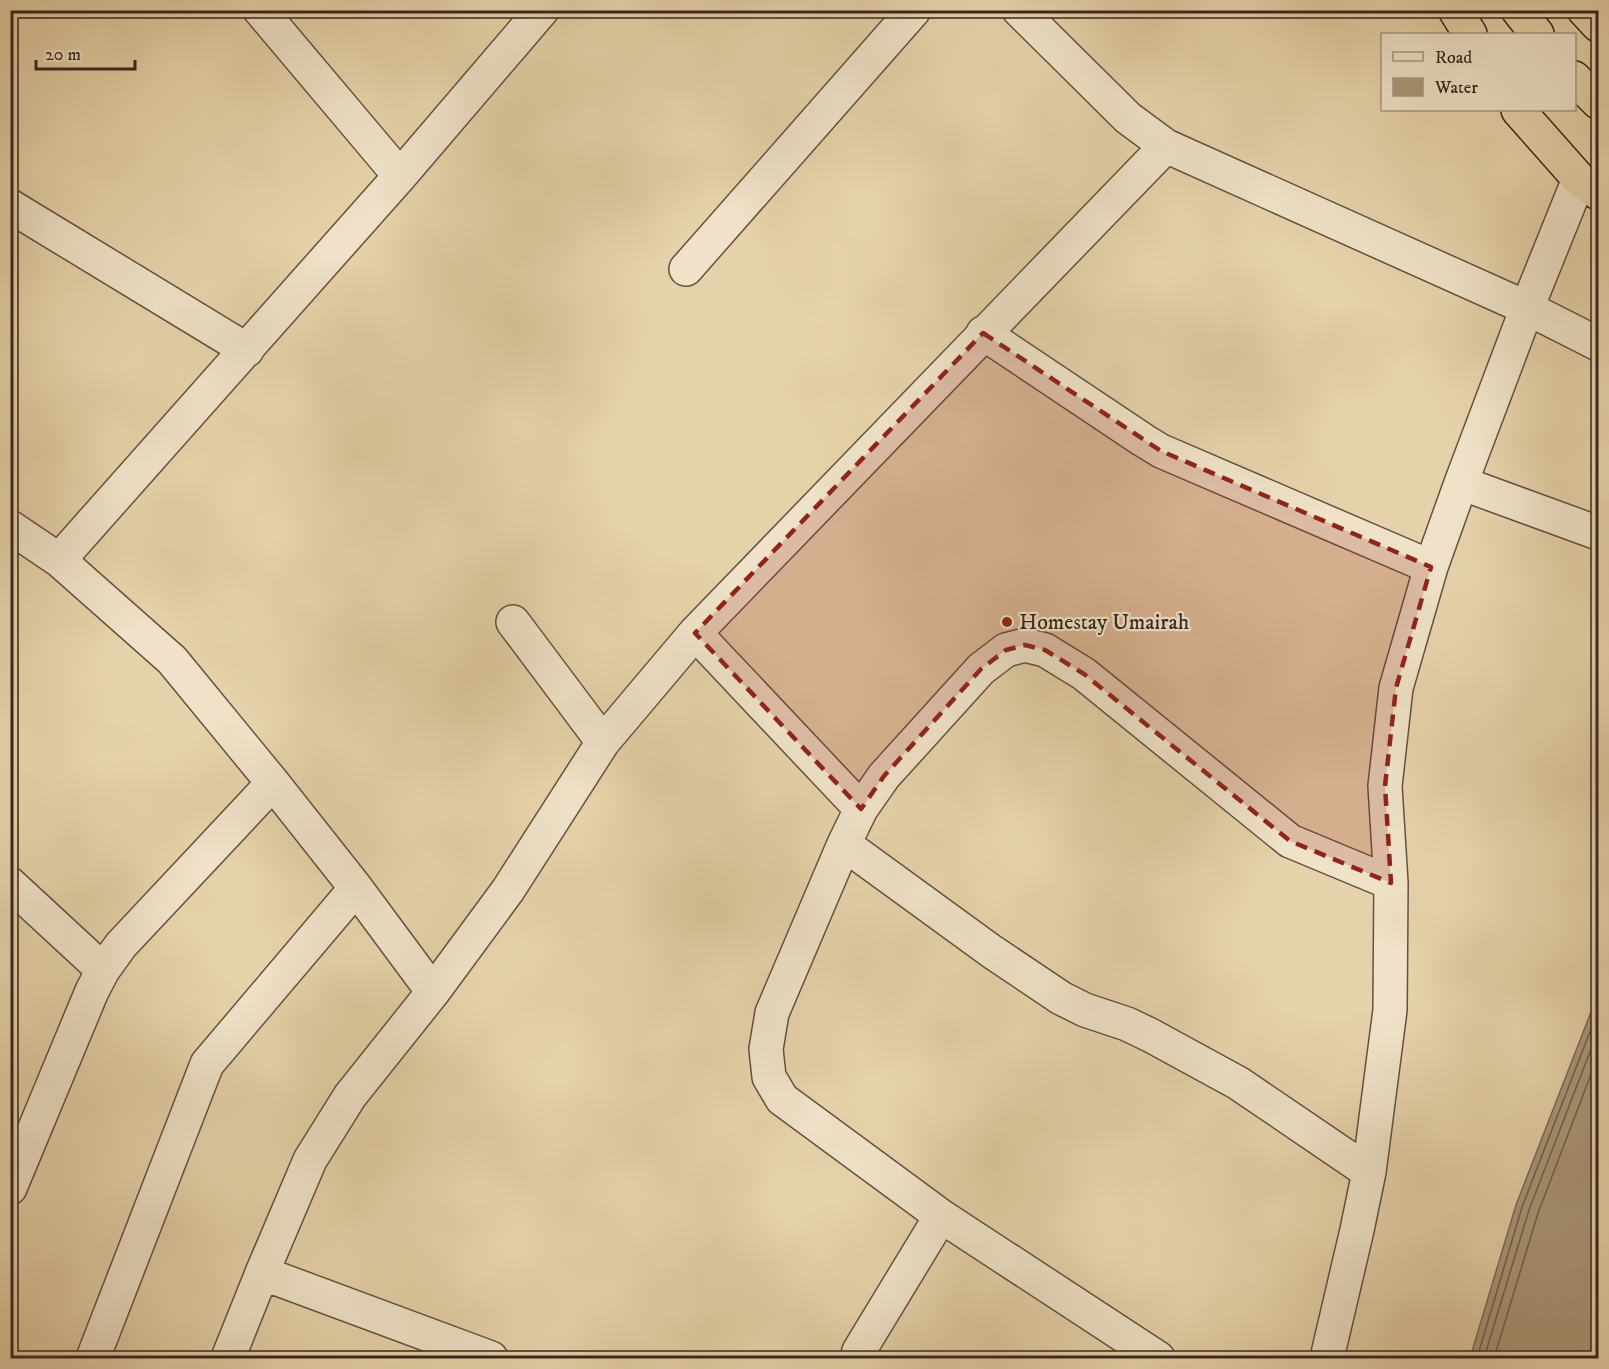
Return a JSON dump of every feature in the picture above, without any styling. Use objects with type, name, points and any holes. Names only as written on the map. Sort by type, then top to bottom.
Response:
[{"type":"highway","points":[[1455,10],[1469,33]]},
{"type":"highway","points":[[1518,10],[1536,33]]},
{"type":"highway","points":[[1584,10],[1599,26]]},
{"type":"highway","points":[[1576,79],[1599,102]]},
{"type":"highway","points":[[1519,111],[1589,186]]},
{"type":"street","points":[[260,10],[400,176]]},
{"type":"street","points":[[59,560],[400,176],[542,10]]},
{"type":"street","points":[[686,269],[914,10]]},
{"type":"street","points":[[1019,10],[1128,118],[1166,146],[1527,309],[1599,344]]},
{"type":"street","points":[[228,1359],[310,1160],[350,1096],[433,992],[508,890],[603,742],[695,633],[1166,146]]},
{"type":"street","points":[[1327,1359],[1369,1172],[1390,1010],[1391,883],[1385,786],[1396,688],[1431,567],[1527,309],[1589,186]]},
{"type":"street","points":[[10,206],[247,350]]},
{"type":"street","points":[[983,333],[1161,451],[1431,567]]},
{"type":"street","points":[[1461,483],[1599,533]]},
{"type":"street","points":[[10,526],[59,560],[172,660],[356,888],[433,992]]},
{"type":"street","points":[[513,622],[603,742]]},
{"type":"street","points":[[695,633],[861,809]]},
{"type":"street","points":[[1158,1359],[941,1216],[782,1099],[769,1077],[766,1049],[772,1013],[861,809],[884,776],[981,669],[1006,650],[1025,645],[1045,650],[1084,674],[1290,842],[1391,883]]},
{"type":"street","points":[[11,1186],[92,991],[103,970],[122,945],[273,783]]},
{"type":"street","points":[[844,844],[1060,999],[1127,1024],[1238,1083],[1369,1172]]},
{"type":"street","points":[[10,884],[103,970]]},
{"type":"street","points":[[93,1359],[207,1064],[356,888]]},
{"type":"street","points":[[857,1359],[859,1351],[941,1216]]},
{"type":"street","points":[[262,1273],[491,1359]]},
{"type":"highlighted area","points":[[983,333],[1161,451],[1431,567],[1396,688],[1385,786],[1391,883],[1290,841],[1084,674],[1045,650],[1025,645],[1006,650],[981,669],[884,776],[861,809],[695,633]]},
{"type":"water","points":[[1598,994],[1598,1358],[1470,1358],[1516,1205]]},
{"type":"place","name":"Homestay Umairah","points":[[1007,622]]}]
